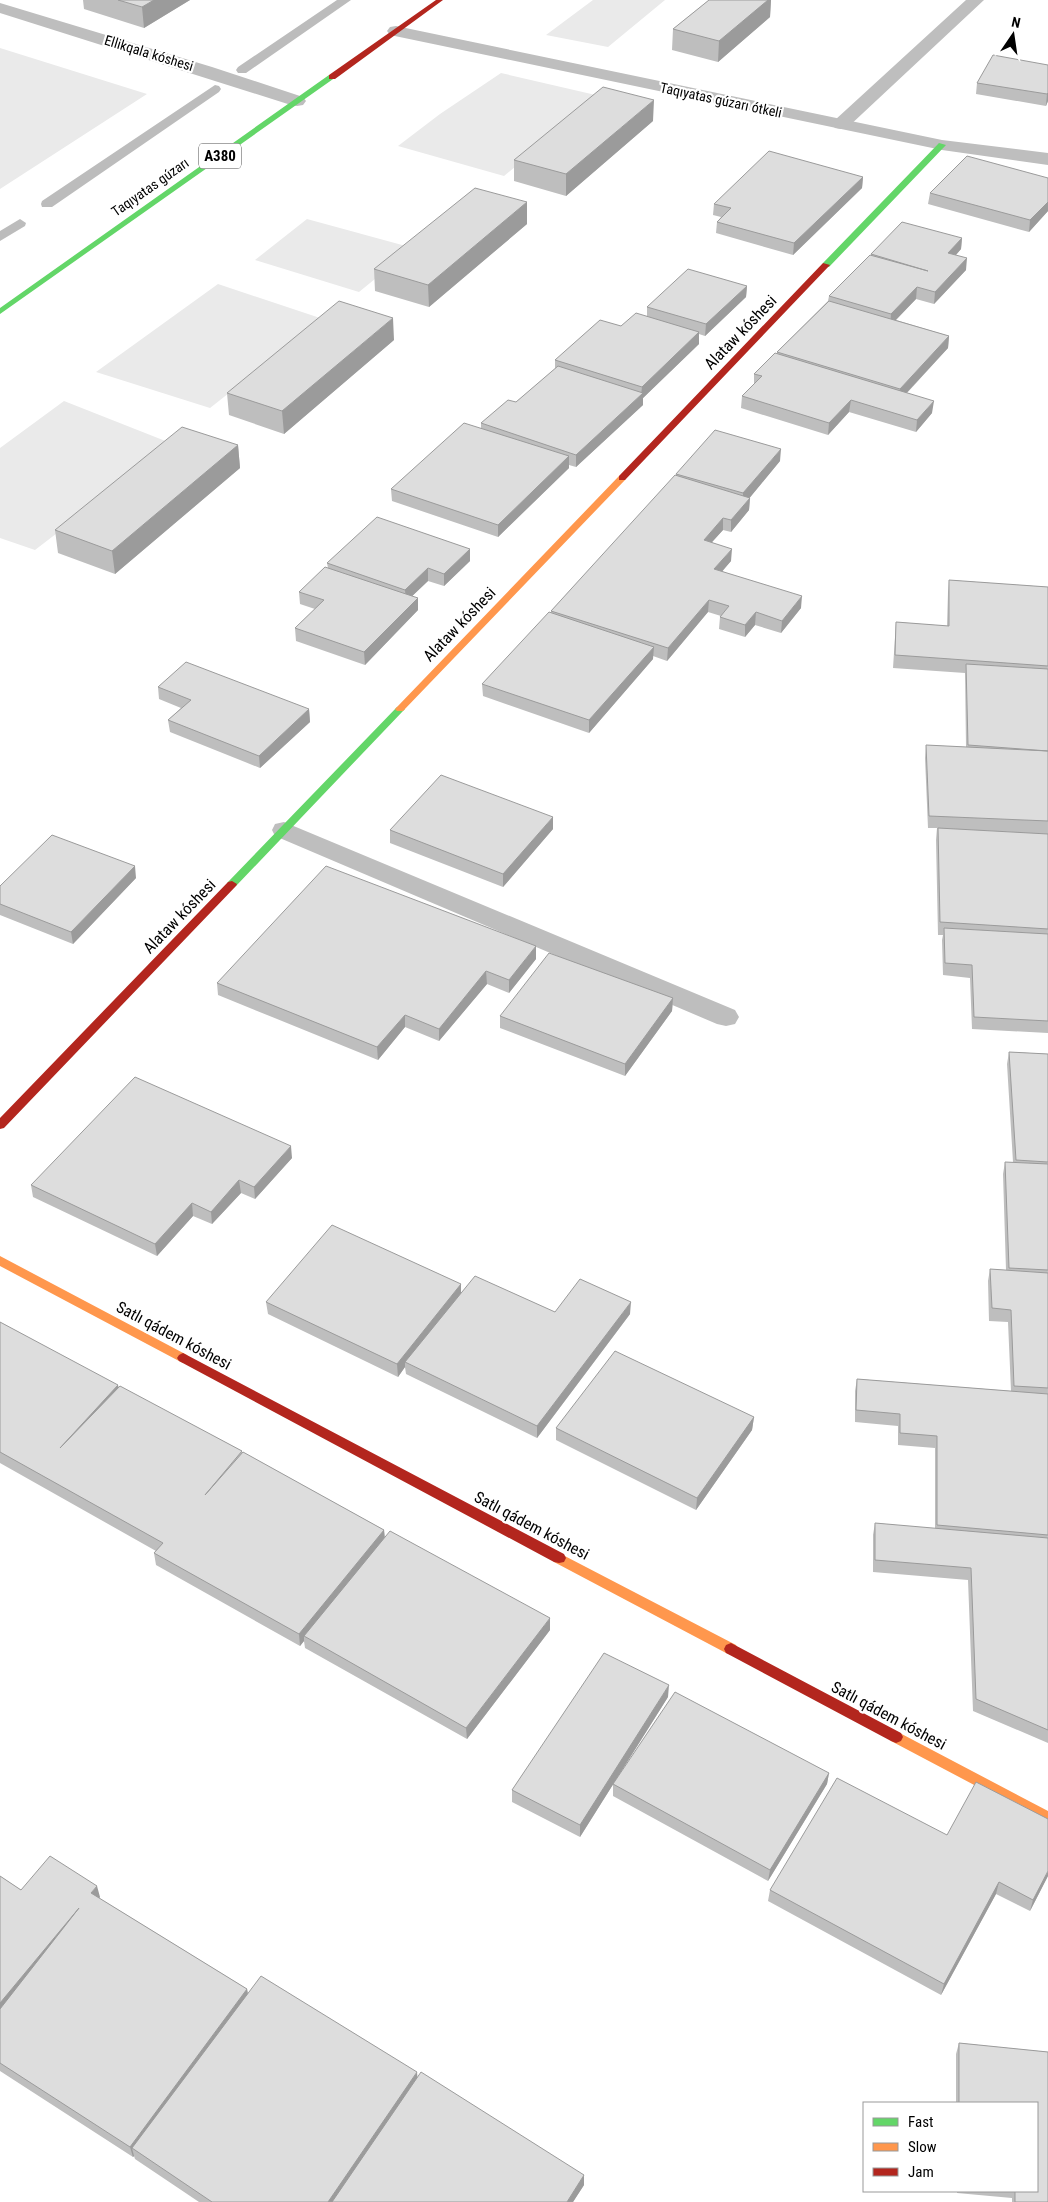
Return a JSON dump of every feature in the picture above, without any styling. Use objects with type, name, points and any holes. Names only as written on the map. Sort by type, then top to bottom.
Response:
[{"type":"main road","name":"Taqıyatas gúzarı","points":[[0,312],[440,0]]},
{"type":"main road","name":"Alataw kóshesi","points":[[0,1125],[942,145]]},
{"type":"main road","name":"Satlı qádem kóshesi","points":[[0,1261],[1048,1818]]},
{"type":"street","points":[[842,124],[976,0]]},
{"type":"street","name":"Ellikqala kóshesi","points":[[0,8],[297,101]]},
{"type":"street","name":"Taqıyatas gúzarı ótkeli","points":[[396,31],[942,145],[1048,159]]},
{"type":"street","points":[[284,830],[726,1017]]},
{"type":"shaded area","points":[[593,0],[665,0],[608,47],[546,35]]},
{"type":"shaded area","points":[[0,48],[147,94],[0,189]]},
{"type":"shaded area","points":[[501,73],[600,96],[504,176],[398,146],[440,114]]},
{"type":"shaded area","points":[[307,219],[413,248],[359,292],[255,260]]},
{"type":"shaded area","points":[[218,284],[323,319],[210,408],[96,372]]},
{"type":"shaded area","points":[[64,401],[173,444],[35,550],[0,538],[0,448]]},
{"type":"building","points":[[118,0],[154,0],[142,7]]},
{"type":"building","points":[[709,0],[768,0],[719,41],[673,29]]},
{"type":"building","points":[[993,55],[1048,65],[1048,93],[977,83]]},
{"type":"building","points":[[603,87],[654,100],[566,174],[514,160]]},
{"type":"building","points":[[769,151],[863,177],[794,243],[717,222],[731,208],[714,204]]},
{"type":"building","points":[[967,156],[1048,178],[1048,202],[1030,220],[930,193]]},
{"type":"building","points":[[475,188],[527,202],[428,285],[374,269]]},
{"type":"building","points":[[902,222],[962,238],[948,253],[967,258],[935,292],[917,287],[891,314],[829,296],[870,255],[928,271],[871,254]]},
{"type":"building","points":[[688,269],[747,286],[706,324],[647,307]]},
{"type":"building","points":[[339,301],[393,318],[282,411],[227,393]]},
{"type":"building","points":[[829,301],[949,336],[900,389],[777,352]]},
{"type":"building","points":[[636,313],[699,332],[642,387],[555,360],[600,320],[621,326]]},
{"type":"building","points":[[775,353],[934,401],[917,420],[851,400],[829,423],[742,396],[762,376],[754,374]]},
{"type":"building","points":[[558,366],[643,393],[576,455],[481,423],[508,400],[516,402]]},
{"type":"building","points":[[464,423],[569,456],[498,525],[391,489]]},
{"type":"building","points":[[182,427],[238,445],[112,551],[55,530]]},
{"type":"building","points":[[715,430],[781,449],[743,493],[676,474]]},
{"type":"building","points":[[675,475],[750,498],[731,520],[723,518],[704,540],[732,549],[714,569],[802,596],[782,621],[756,612],[745,625],[720,617],[729,606],[709,600],[668,648],[551,611]]},
{"type":"building","points":[[377,517],[470,549],[444,574],[428,568],[405,590],[327,563]]},
{"type":"building","points":[[325,567],[418,598],[364,652],[295,628],[324,600],[299,592]]},
{"type":"building","points":[[949,580],[1048,587],[1048,666],[895,655],[896,622],[949,626]]},
{"type":"building","points":[[549,612],[654,647],[589,720],[482,684]]},
{"type":"building","points":[[186,662],[309,709],[259,756],[168,720],[191,700],[158,687]]},
{"type":"building","points":[[966,664],[1048,669],[1048,751],[968,745]]},
{"type":"building","points":[[926,745],[1048,751],[1048,821],[929,816]]},
{"type":"building","points":[[441,775],[553,817],[503,874],[390,830]]},
{"type":"building","points":[[938,828],[1048,834],[1048,929],[940,922]]},
{"type":"building","points":[[52,835],[135,866],[71,932],[0,904],[0,886]]},
{"type":"building","points":[[326,866],[536,946],[509,980],[486,971],[439,1029],[405,1015],[377,1047],[217,983]]},
{"type":"building","points":[[944,928],[1048,934],[1048,1021],[974,1017],[972,965],[945,963]]},
{"type":"building","points":[[549,953],[673,998],[625,1064],[500,1016]]},
{"type":"building","points":[[1009,1052],[1048,1054],[1048,1162],[1016,1160]]},
{"type":"building","points":[[135,1077],[291,1146],[254,1187],[239,1180],[211,1212],[192,1203],[155,1244],[31,1185]]},
{"type":"building","points":[[1005,1162],[1048,1164],[1048,1270],[1009,1268]]},
{"type":"building","points":[[332,1225],[461,1284],[397,1364],[266,1302]]},
{"type":"building","points":[[990,1269],[1048,1273],[1048,1388],[1014,1386],[1011,1310],[992,1308]]},
{"type":"building","points":[[475,1276],[555,1312],[580,1279],[631,1302],[537,1426],[405,1362]]},
{"type":"building","points":[[0,1322],[118,1385],[60,1448],[120,1386],[242,1451],[205,1495],[243,1452],[384,1530],[299,1634],[154,1553],[163,1543],[0,1452]]},
{"type":"building","points":[[615,1351],[754,1417],[697,1498],[556,1428]]},
{"type":"building","points":[[857,1379],[1048,1394],[1048,1535],[937,1525],[937,1436],[900,1433],[900,1414],[856,1410]]},
{"type":"building","points":[[875,1523],[1048,1538],[1048,1730],[976,1699],[971,1568],[875,1560]]},
{"type":"building","points":[[390,1531],[550,1618],[466,1728],[304,1636]]},
{"type":"building","points":[[604,1653],[669,1685],[580,1825],[512,1790]]},
{"type":"building","points":[[675,1692],[829,1773],[770,1870],[613,1784]]},
{"type":"building","points":[[837,1778],[947,1835],[976,1782],[1048,1819],[1048,1871],[1033,1900],[999,1882],[944,1984],[770,1890]]},
{"type":"building","points":[[50,1856],[97,1886],[91,1893],[247,1989],[130,2147],[0,2063],[0,2009],[79,1908],[0,2003],[0,1876],[21,1890]]},
{"type":"building","points":[[261,1976],[417,2072],[328,2202],[212,2202],[132,2148]]},
{"type":"building","points":[[959,2043],[1048,2052],[1048,2202],[1015,2202],[1015,2192],[1038,2192],[1038,2102],[959,2102]]},
{"type":"building","points":[[421,2072],[584,2175],[567,2202],[332,2202]]},
{"type":"waterway","points":[[242,70],[345,0]]},
{"type":"waterway","points":[[47,204],[215,89]]},
{"type":"waterway","points":[[0,237],[20,223]]},
{"type":"traffic: fast","points":[[0,312],[332,77]]},
{"type":"traffic: fast","points":[[826,265],[942,145]]},
{"type":"traffic: fast","points":[[232,884],[400,709]]},
{"type":"traffic: slow","points":[[400,709],[622,478]]},
{"type":"traffic: slow","points":[[0,1261],[183,1358]]},
{"type":"traffic: slow","points":[[559,1558],[731,1649]]},
{"type":"traffic: slow","points":[[896,1737],[1048,1818]]},
{"type":"traffic: jam","points":[[332,77],[440,0]]},
{"type":"traffic: jam","points":[[622,478],[826,265]]},
{"type":"traffic: jam","points":[[0,1125],[232,884]]},
{"type":"traffic: jam","points":[[183,1358],[559,1558]]},
{"type":"traffic: jam","points":[[731,1649],[896,1737]]}]
